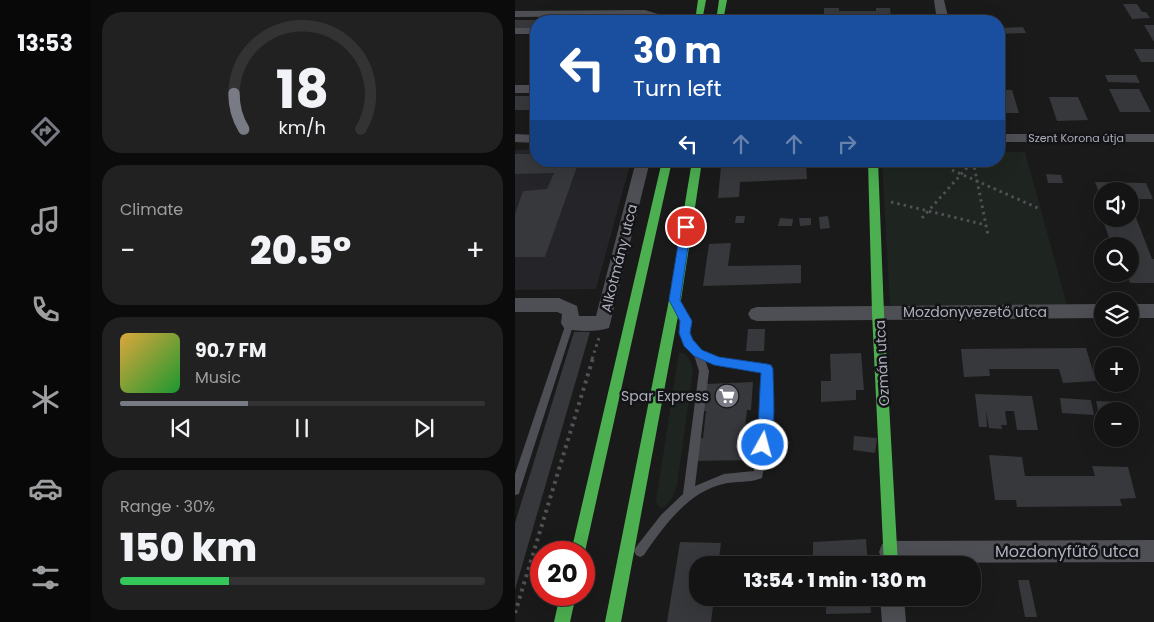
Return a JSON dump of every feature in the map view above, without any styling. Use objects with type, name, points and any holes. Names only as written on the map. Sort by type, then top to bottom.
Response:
[{"type":"main road","points":[[699,15],[702,0]]},
{"type":"main road","points":[[721,15],[723,0]]},
{"type":"main road","points":[[580,541],[666,167]]},
{"type":"main road","points":[[613,622],[618,588],[675,300],[696,167]]},
{"type":"main road","name":"Ozmán utca","points":[[873,167],[874,244],[891,556]]},
{"type":"main road","points":[[562,622],[566,606]]},
{"type":"street","points":[[939,0],[942,15]]},
{"type":"street","points":[[621,15],[645,13],[651,15]]},
{"type":"street","points":[[515,14],[530,16]]},
{"type":"street","points":[[515,31],[530,31]]},
{"type":"street","points":[[515,89],[530,89]]},
{"type":"street","points":[[515,138],[530,138]]},
{"type":"street","name":"Szent Korona útja","points":[[1005,138],[1154,138]]},
{"type":"street","name":"Alkotmány utca","points":[[570,323],[603,323],[642,167]]},
{"type":"street","points":[[515,305],[559,305],[571,311],[570,323]]},
{"type":"street","name":"Mozdonyvezető utca","points":[[757,314],[1094,312]]},
{"type":"street","points":[[1139,312],[1154,312]]},
{"type":"street","name":"Mozdonyfűtő utca","points":[[966,556],[1154,551]]},
{"type":"street","points":[[892,606],[893,622]]},
{"type":"lane","points":[[675,300],[686,321],[685,333],[689,343],[698,353],[704,371],[688,497]]},
{"type":"lane","points":[[515,490],[570,323]]},
{"type":"lane","points":[[618,588],[641,549],[661,521],[688,497],[719,480],[758,475],[766,430],[767,369],[718,362],[698,353]]},
{"type":"path","points":[[922,218],[968,167]]},
{"type":"path","points":[[974,167],[988,235]]},
{"type":"path","points":[[952,170],[1038,208]]},
{"type":"path","points":[[874,198],[986,225]]},
{"type":"path","points":[[515,613],[603,323]]},
{"type":"shaded area","points":[[530,149],[530,167],[629,167],[596,289],[515,290],[515,150]]},
{"type":"shaded area","points":[[1005,152],[1025,152],[1067,305],[890,305],[882,167],[1005,167]]},
{"type":"shaded area","points":[[679,353],[684,353],[690,360],[693,370],[677,485],[672,498],[663,508],[658,506],[656,501]]},
{"type":"building","points":[[1123,4],[1137,4],[1142,12],[1146,12],[1150,18],[1132,19]]},
{"type":"building","points":[[824,8],[839,8],[839,11],[876,11],[876,8],[890,8],[891,15],[824,15]]},
{"type":"building","points":[[515,20],[530,20],[530,30],[515,30]]},
{"type":"building","points":[[1144,25],[1154,25],[1154,42]]},
{"type":"building","points":[[1023,27],[1026,33],[1005,34],[1005,28]]},
{"type":"building","points":[[1134,49],[1154,49],[1154,62],[1141,62]]},
{"type":"building","points":[[1105,75],[1136,75],[1140,83],[1108,82]]},
{"type":"building","points":[[1109,89],[1139,89],[1151,112],[1120,112]]},
{"type":"building","points":[[1005,90],[1012,90],[1019,113],[1005,113]]},
{"type":"building","points":[[515,96],[530,96],[530,110],[515,110]]},
{"type":"building","points":[[1049,97],[1078,97],[1088,120],[1057,121]]},
{"type":"building","points":[[515,154],[530,154],[530,167],[577,167],[545,257],[515,257],[515,214],[523,191],[547,189],[554,173],[515,174]]},
{"type":"building","points":[[721,167],[806,167],[807,179],[740,182],[739,197],[718,198]]},
{"type":"building","points":[[1046,174],[1061,175],[1063,183],[1048,183]]},
{"type":"building","points":[[1139,183],[1146,183],[1153,199],[1139,199]]},
{"type":"building","points":[[736,216],[745,216],[744,223],[735,223]]},
{"type":"building","points":[[828,216],[830,228],[820,229],[819,217]]},
{"type":"building","points":[[780,218],[793,219],[792,226],[778,226]]},
{"type":"building","points":[[799,218],[811,218],[811,225],[800,226]]},
{"type":"building","points":[[1139,225],[1152,259],[1154,259],[1154,283],[1130,282],[1139,282],[1139,237],[1109,237],[1105,227],[1139,227]]},
{"type":"building","points":[[731,243],[728,266],[801,265],[801,283],[703,286],[709,244]]},
{"type":"building","points":[[748,329],[765,329],[764,351],[746,351]]},
{"type":"building","points":[[574,332],[590,332],[515,590],[515,523]]},
{"type":"building","points":[[1086,348],[1094,374],[1094,381],[1063,383],[1059,369],[989,369],[990,376],[964,377],[961,349]]},
{"type":"building","points":[[861,353],[864,390],[856,390],[856,400],[821,402],[821,381],[831,381],[830,354]]},
{"type":"building","points":[[753,382],[751,410],[747,410],[744,438],[756,438],[754,460],[689,461],[692,438],[703,438],[706,411],[702,411],[705,384]]},
{"type":"building","points":[[975,394],[1032,396],[1038,430],[1017,430],[1014,411],[1005,411],[1007,425],[1001,425],[1002,429],[989,428],[986,410],[987,427],[979,427]]},
{"type":"building","points":[[1060,398],[1091,400],[1094,415],[1062,413]]},
{"type":"building","points":[[854,436],[877,438],[875,453],[853,450]]},
{"type":"building","points":[[989,455],[1022,457],[1025,476],[1095,476],[1092,466],[1128,467],[1136,498],[1120,499],[1122,506],[1017,507],[1016,500],[995,500]]},
{"type":"building","points":[[866,539],[867,556],[813,556],[813,542]]},
{"type":"building","points":[[680,542],[721,543],[719,556],[689,556],[689,606],[713,606],[711,622],[667,622]]},
{"type":"building","points":[[1018,580],[1029,580],[1037,617],[1025,617]]},
{"type":"building","points":[[826,606],[871,606],[871,613],[826,614]]},
{"type":"traffic: fast","points":[[699,15],[702,0]]},
{"type":"traffic: fast","points":[[721,15],[723,0]]},
{"type":"traffic: fast","points":[[581,541],[666,167]]},
{"type":"traffic: fast","points":[[613,622],[675,300],[696,167]]},
{"type":"traffic: fast","points":[[873,167],[878,313],[891,556]]},
{"type":"traffic: fast","points":[[562,622],[566,606]]},
{"type":"place","name":"Spar Express","points":[[727,396]]},
{"type":"route","points":[[686,227],[675,300],[686,321],[685,333],[689,343],[698,353],[718,362],[767,369],[766,430],[763,445]]}]
